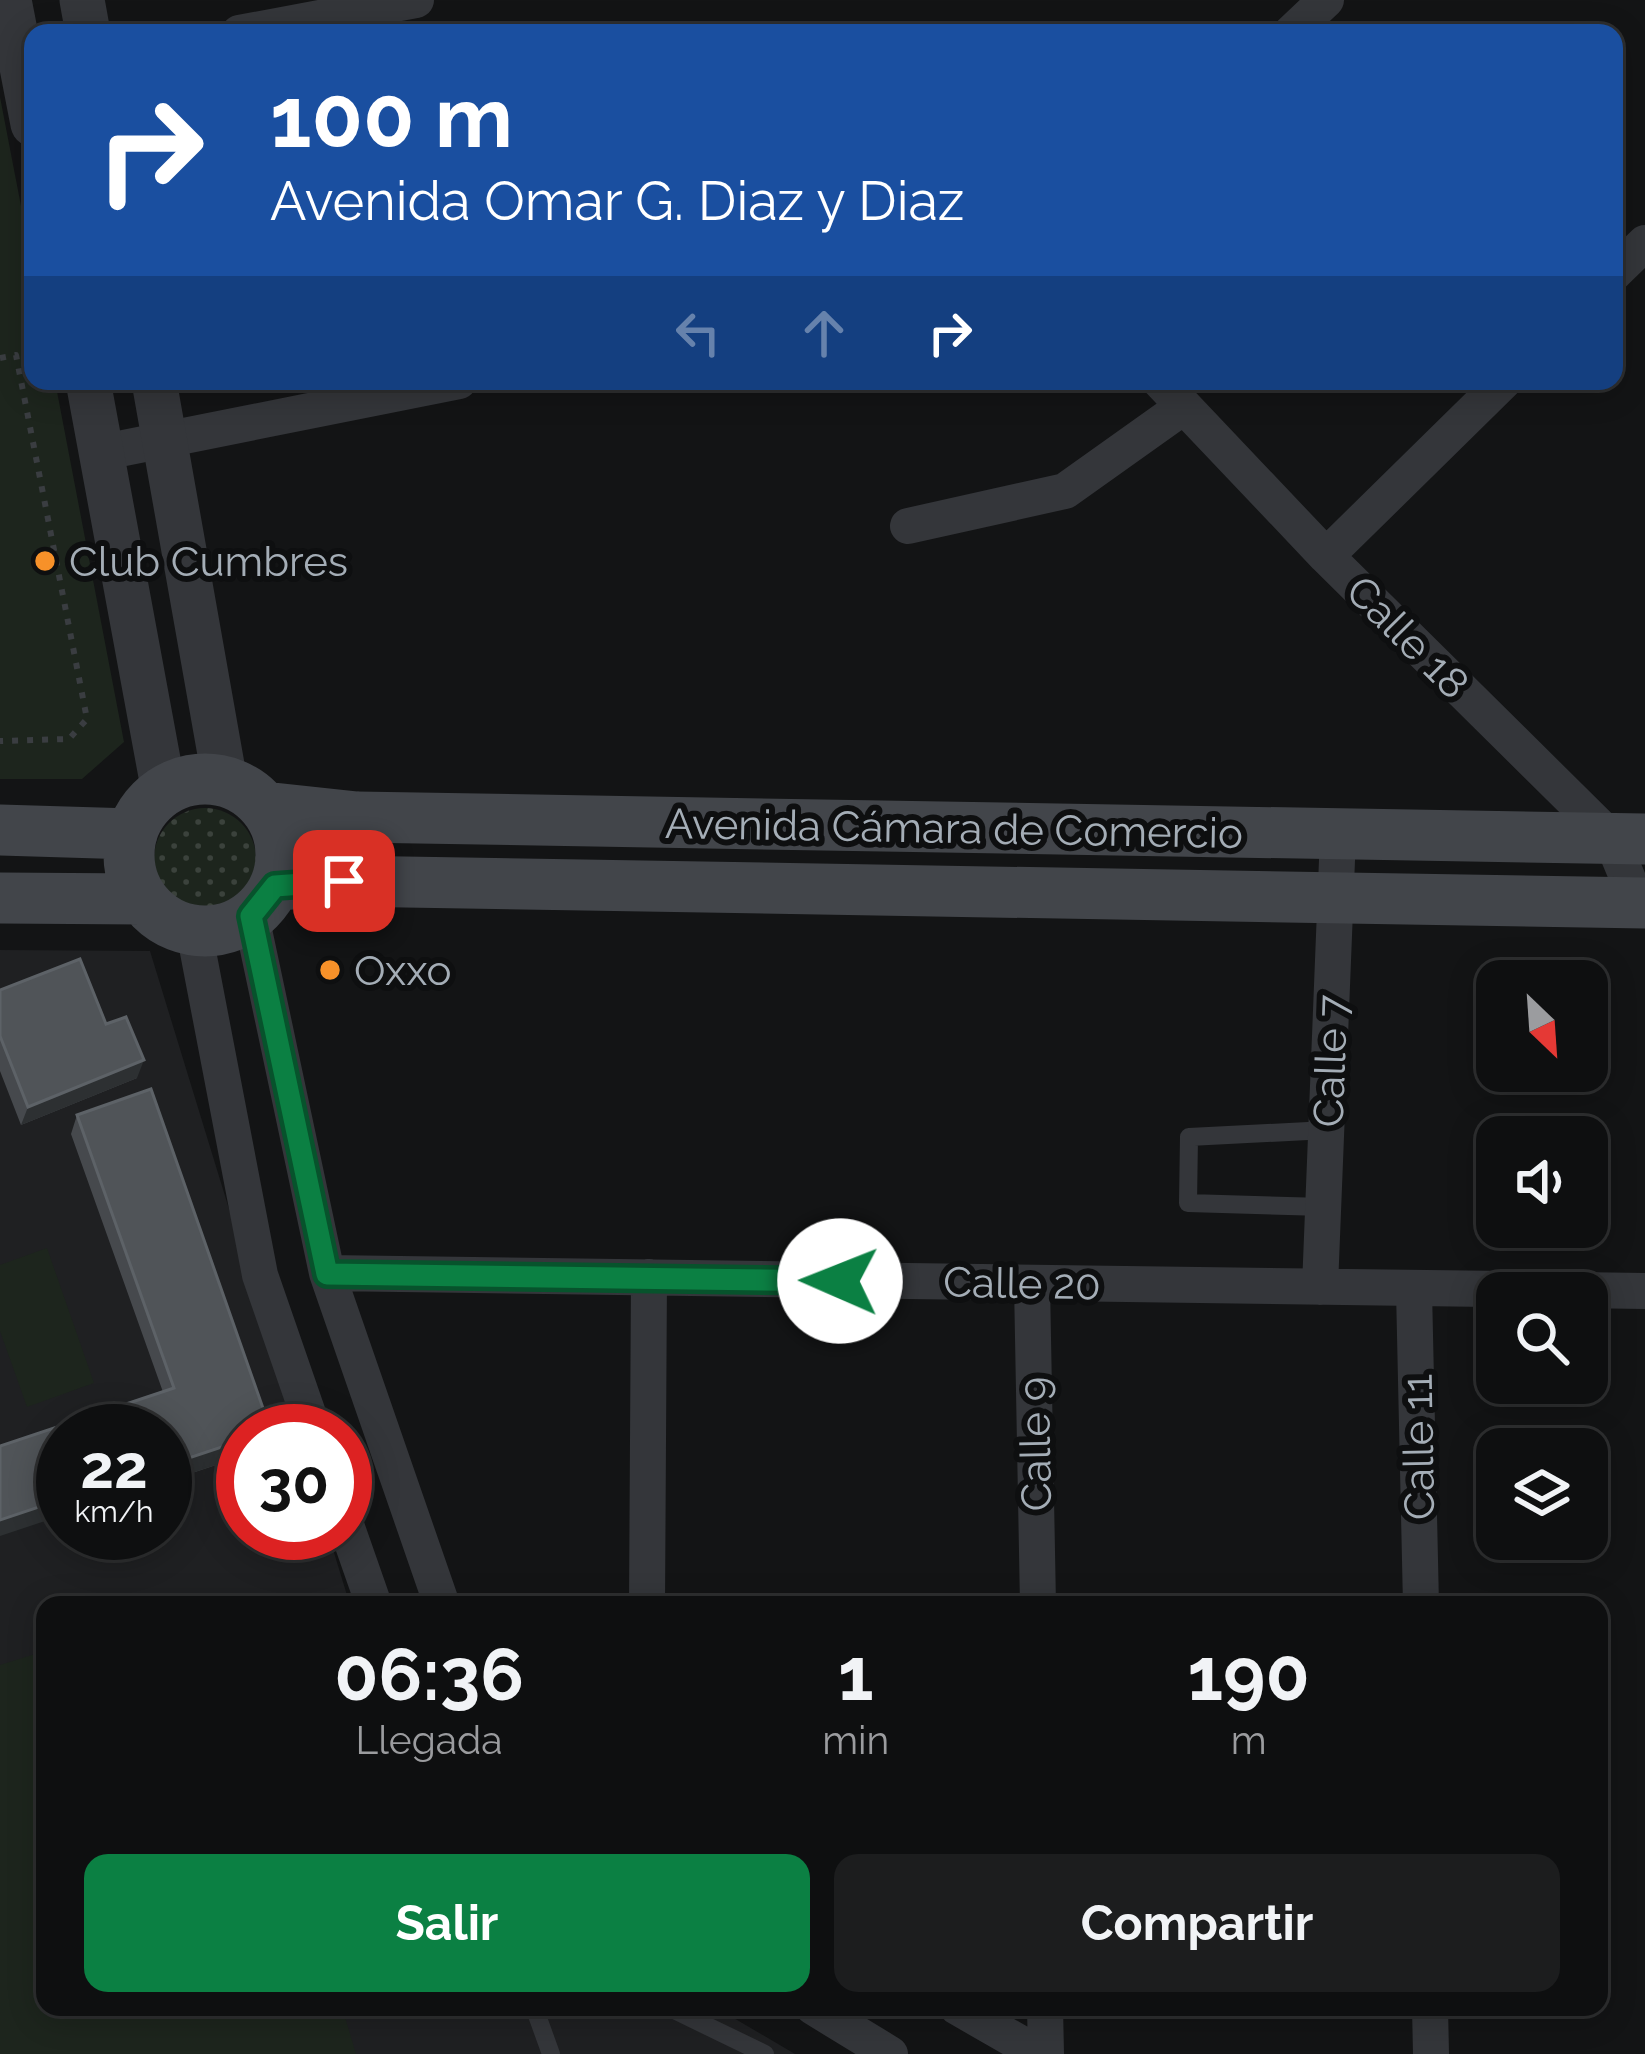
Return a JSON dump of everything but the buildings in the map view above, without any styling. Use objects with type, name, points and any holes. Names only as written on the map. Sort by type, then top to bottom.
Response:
[{"type":"main road","points":[[193,780],[245,794],[280,844],[263,901],[214,931],[194,931],[165,920],[142,899],[129,857],[132,834],[150,803],[193,780]]},
{"type":"main road","name":"Avenida Cámara de Comercio","points":[[245,794],[357,817],[1628,838]]},
{"type":"main road","points":[[0,830],[132,834]]},
{"type":"main road","name":"Avenida Cámara de Comercio","points":[[263,901],[344,881],[1641,903]]},
{"type":"main road","points":[[0,898],[142,899]]},
{"type":"street","points":[[9,0],[24,57]]},
{"type":"street","points":[[287,24],[416,0]]},
{"type":"street","points":[[1301,24],[1326,0]]},
{"type":"street","points":[[1623,264],[1645,243]]},
{"type":"street","points":[[90,390],[164,792]]},
{"type":"street","points":[[156,390],[245,794]]},
{"type":"street","points":[[104,452],[416,390]]},
{"type":"street","points":[[1326,556],[1495,390]]},
{"type":"street","points":[[908,526],[1065,491],[1172,394]]},
{"type":"street","name":"Calle 18","points":[[1172,394],[1326,556],[1628,838],[1641,903]]},
{"type":"street","name":"Calle 7","points":[[1320,1287],[1338,835]]},
{"type":"street","points":[[263,901],[327,1274],[439,1596]]},
{"type":"street","points":[[194,931],[260,1275],[305,1404]]},
{"type":"street","name":"Calle 20","points":[[327,1274],[1645,1291]]},
{"type":"street","points":[[647,1596],[649,1277]]},
{"type":"street","name":"Calle 9","points":[[1032,1284],[1038,1596]]},
{"type":"street","name":"Calle 11","points":[[1414,1290],[1421,1596]]},
{"type":"street","points":[[358,1560],[371,1596]]},
{"type":"street","points":[[828,2016],[890,2054]]},
{"type":"street","points":[[974,2016],[1043,2054],[1045,2016]]},
{"type":"street","points":[[1430,2016],[1431,2054]]},
{"type":"lane","points":[[1324,1207],[1188,1203],[1189,1137],[1327,1130]]},
{"type":"lane","points":[[536,2016],[551,2054]]},
{"type":"lane","points":[[686,2016],[761,2053]]},
{"type":"path","points":[[0,358],[16,356],[87,719],[69,739],[0,742]]},
{"type":"shaded area","name":"Club Cumbres","points":[[0,97],[24,221],[24,390],[57,390],[124,742],[82,779],[0,779]]},
{"type":"shaded area","points":[[205,808],[224,812],[241,823],[252,840],[256,859],[252,878],[241,895],[224,906],[205,910],[186,906],[169,895],[158,878],[154,859],[158,840],[169,823],[186,812]]},
{"type":"shaded area","points":[[0,950],[150,951],[289,1404],[216,1404],[216,1560],[336,1560],[347,1596],[36,1596],[36,2016],[730,2016],[795,2054],[0,2054]]},
{"type":"shaded area","points":[[47,1248],[94,1383],[27,1407],[0,1331],[0,1265]]},
{"type":"shaded area","points":[[36,1654],[36,2016],[345,2016],[356,2054],[0,2054],[0,1665]]},
{"type":"place","name":"Club Cumbres","points":[[45,561]]},
{"type":"place","name":"Oxxo","points":[[330,970]]},
{"type":"route","points":[[344,881],[275,886],[251,916],[327,1274],[840,1281]]}]
